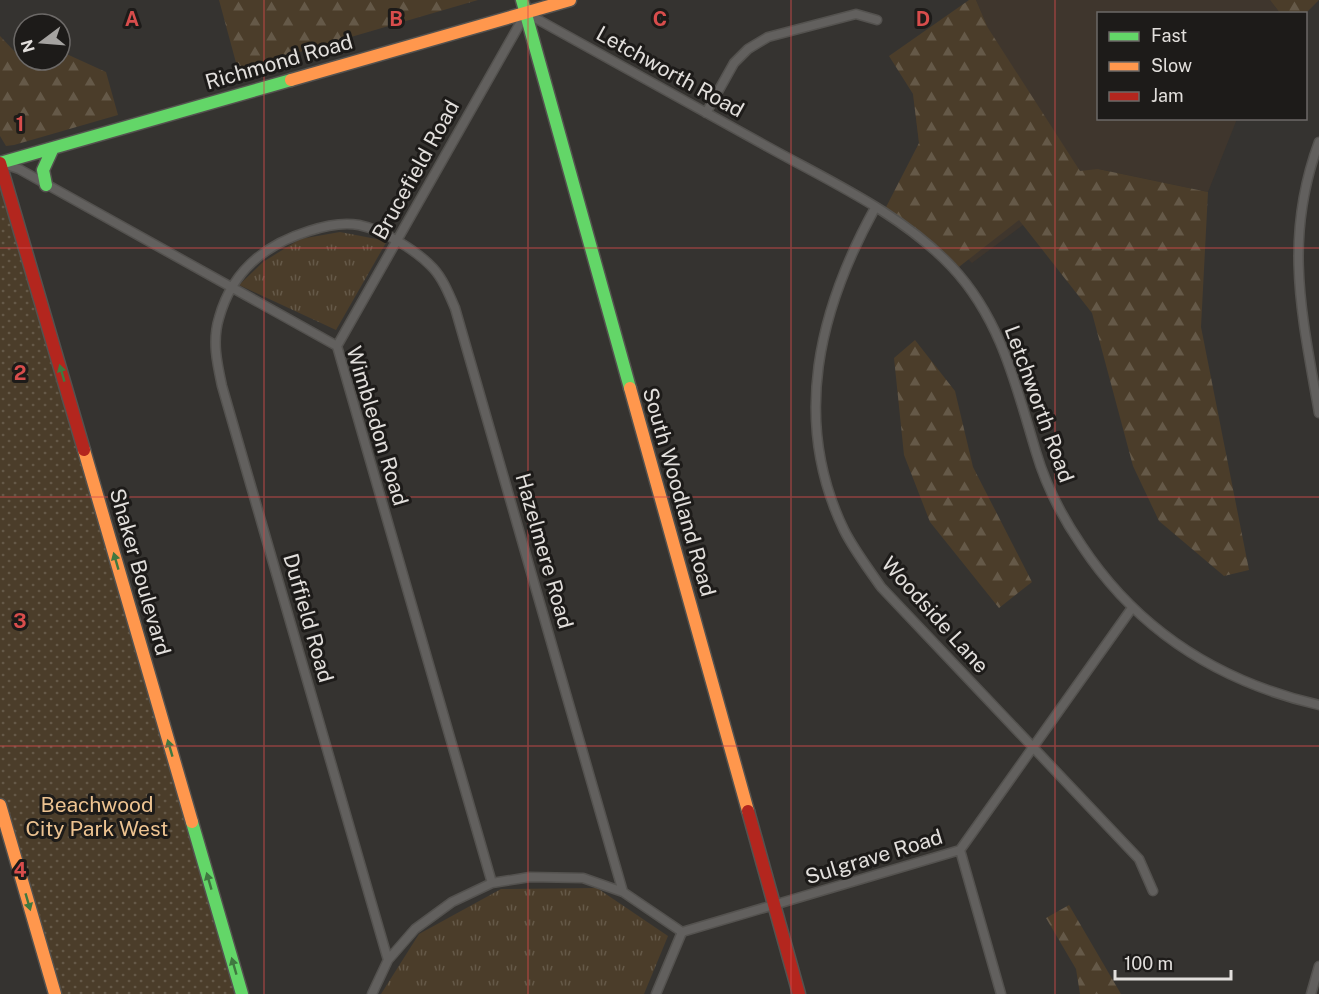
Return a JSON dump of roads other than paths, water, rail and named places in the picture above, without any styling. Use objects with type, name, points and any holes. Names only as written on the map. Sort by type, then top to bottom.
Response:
[{"type":"main road","name":"South Woodland Road","points":[[522,0],[799,994]]},
{"type":"main road","name":"Richmond Road","points":[[0,162],[570,0]]},
{"type":"main road","points":[[46,185],[42,168],[53,148]]},
{"type":"main road","name":"Shaker Boulevard","points":[[0,162],[242,994]]},
{"type":"main road","points":[[0,805],[55,994]]},
{"type":"street","name":"Letchworth Road","points":[[526,13],[875,208],[906,227],[935,250],[955,270],[976,298],[995,330],[1010,362],[1046,482],[1058,508],[1090,559],[1109,584],[1132,608],[1167,638],[1207,663],[1244,682],[1289,698],[1319,705]]},
{"type":"street","name":"Brucefield Road","points":[[337,346],[526,13]]},
{"type":"street","points":[[706,113],[734,63],[748,49],[768,37],[856,14],[877,20]]},
{"type":"street","points":[[1319,142],[1305,191],[1298,228],[1298,271],[1301,307],[1319,413]]},
{"type":"street","name":"Wimbledon Road","points":[[0,162],[19,169],[337,346],[492,883]]},
{"type":"street","name":"Woodside Lane","points":[[875,208],[850,256],[827,320],[820,351],[815,411],[817,440],[823,471],[833,503],[844,530],[860,558],[881,587],[1140,859],[1153,891]]},
{"type":"street","name":"Hazelmere Road","points":[[232,286],[252,261],[267,249],[291,237],[326,225],[358,225],[397,240],[432,267],[442,281],[455,308],[623,892]]},
{"type":"street","name":"Duffield Road","points":[[232,286],[218,319],[216,336],[216,356],[222,386],[388,960]]},
{"type":"street","name":"Sulgrave Road","points":[[682,932],[960,850],[1132,608]]},
{"type":"street","points":[[960,850],[1001,994]]},
{"type":"street","points":[[372,994],[388,960],[415,929],[452,902],[492,883],[530,877],[583,878],[623,892],[682,932],[656,994]]},
{"type":"street","points":[[1311,994],[1319,966]]},
{"type":"park label","name":"Beachwood City Park West","points":[[97,817]]}]
